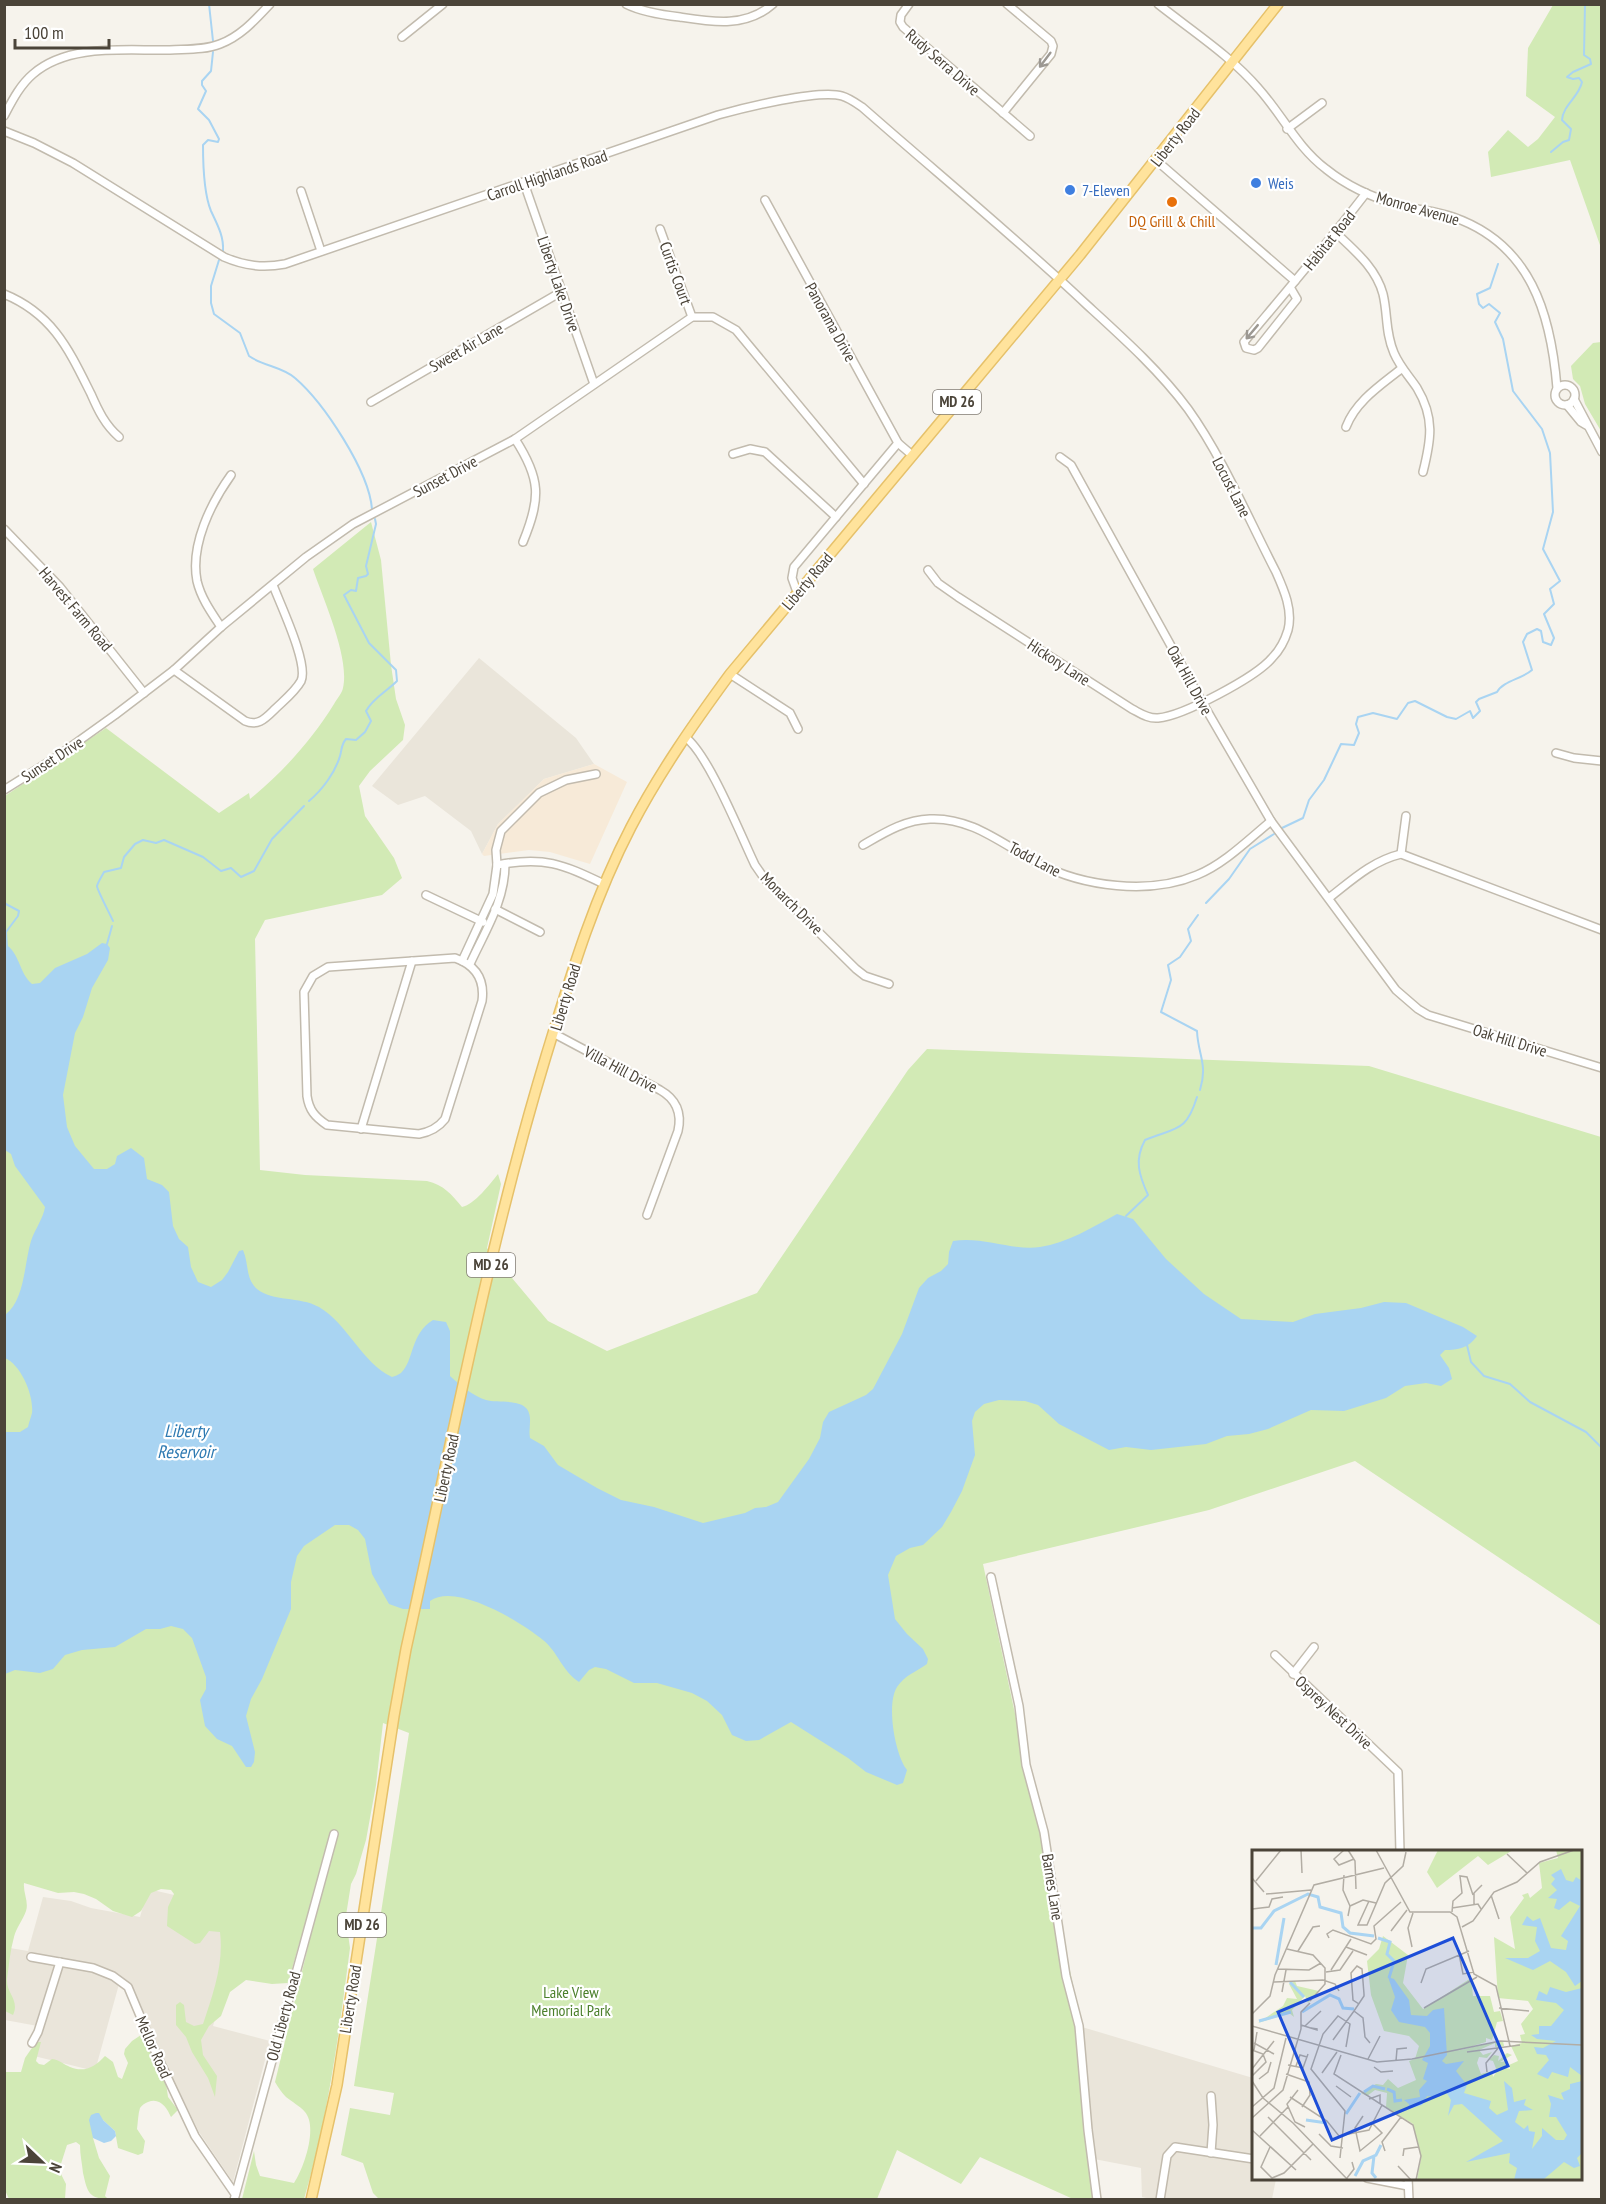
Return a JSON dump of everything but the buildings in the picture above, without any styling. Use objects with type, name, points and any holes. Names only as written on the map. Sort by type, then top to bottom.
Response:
[{"type":"main road","name":"Liberty Road","points":[[311,2199],[337,2085],[406,1649],[468,1370],[511,1180],[584,935],[604,884],[640,811],[685,737],[730,674],[1060,280],[1157,161],[1278,4]]},
{"type":"street","points":[[4,116],[15,95],[33,74],[57,60],[82,52],[199,49],[219,45],[246,29],[270,4]]},
{"type":"street","points":[[402,37],[443,4]]},
{"type":"street","points":[[626,4],[660,15],[716,23],[745,19],[773,4]]},
{"type":"street","name":"Rudy Serra Drive","points":[[909,4],[900,22],[903,27],[1030,136]]},
{"type":"street","points":[[1003,113],[1051,54],[1053,46],[1051,41],[1007,4]]},
{"type":"street","name":"Monroe Avenue","points":[[1158,4],[1232,63],[1260,89],[1287,129],[1326,169],[1366,193],[1399,205],[1452,216],[1478,228],[1502,245],[1523,269],[1545,312],[1555,367],[1557,388],[1555,399],[1560,404],[1567,405],[1586,425]]},
{"type":"street","name":"Carroll Highlands Road","points":[[4,131],[73,163],[205,247],[240,264],[268,267],[285,264],[745,108],[822,95],[842,96],[862,107],[1006,230],[1060,280]]},
{"type":"street","points":[[1287,129],[1322,103]]},
{"type":"street","points":[[1157,161],[1292,284]]},
{"type":"street","name":"Liberty Lake Drive","points":[[524,183],[594,384]]},
{"type":"street","points":[[301,191],[321,251]]},
{"type":"street","name":"Habitat Road","points":[[1292,284],[1297,299],[1258,348],[1254,350],[1246,348],[1244,342],[1292,284],[1336,233],[1366,193]]},
{"type":"street","name":"Panorama Drive","points":[[765,200],[898,443]]},
{"type":"street","name":"Curtis Court","points":[[660,229],[692,316]]},
{"type":"street","points":[[1336,233],[1362,258],[1380,284],[1384,297],[1386,329],[1401,369],[1416,386],[1428,413],[1431,439],[1424,472]]},
{"type":"street","name":"Locust Lane","points":[[1060,280],[1153,368],[1187,408],[1209,442],[1285,591],[1288,628],[1274,657],[1265,666],[1202,702]]},
{"type":"street","name":"Sweet Air Lane","points":[[370,402],[561,292]]},
{"type":"street","points":[[4,294],[36,311],[58,333],[105,422],[119,437]]},
{"type":"street","points":[[692,316],[713,317],[736,330],[864,484]]},
{"type":"street","name":"Sunset Drive","points":[[4,790],[87,736],[144,693],[306,557],[353,524],[515,439],[692,316]]},
{"type":"street","name":"Monroe Avenue","points":[[1555,367],[1574,391],[1574,399],[1602,452]]},
{"type":"street","points":[[1346,427],[1363,401],[1401,369]]},
{"type":"street","points":[[1557,388],[1568,386]]},
{"type":"street","points":[[1567,405],[1574,399]]},
{"type":"street","points":[[515,439],[529,461],[536,489],[536,507],[523,542]]},
{"type":"street","points":[[797,592],[792,578],[794,567],[898,443],[912,455]]},
{"type":"street","points":[[733,454],[750,449],[765,452],[836,517]]},
{"type":"street","name":"Oak Hill Drive","points":[[1060,457],[1071,465],[1202,702],[1271,821],[1396,990],[1418,1009],[1448,1022],[1602,1068]]},
{"type":"street","points":[[221,627],[201,594],[196,565],[198,550],[210,511],[231,475]]},
{"type":"street","name":"Harvest Farm Road","points":[[4,529],[60,587],[144,693]]},
{"type":"street","name":"Hickory Lane","points":[[928,570],[938,583],[952,593],[1147,717],[1173,715],[1202,702]]},
{"type":"street","points":[[174,670],[245,721],[252,724],[268,717],[292,693],[303,675],[303,661],[273,585]]},
{"type":"street","points":[[730,674],[790,713],[798,729]]},
{"type":"street","name":"Monarch Drive","points":[[685,737],[693,742],[708,767],[764,879],[856,969],[865,976],[889,984]]},
{"type":"street","points":[[1556,753],[1574,758],[1602,761]]},
{"type":"street","points":[[462,961],[485,922],[496,910],[504,888],[501,864],[496,850],[501,831],[533,797],[554,784],[596,774]]},
{"type":"street","points":[[1401,854],[1406,816]]},
{"type":"street","name":"Todd Lane","points":[[863,845],[905,823],[927,819],[951,820],[975,827],[1069,877],[1136,886],[1156,886],[1175,883],[1200,874],[1238,848],[1271,821]]},
{"type":"street","points":[[1329,898],[1373,864],[1401,854],[1602,930]]},
{"type":"street","points":[[501,864],[537,860],[558,864],[604,884]]},
{"type":"street","points":[[470,964],[485,922],[501,864]]},
{"type":"street","points":[[426,895],[485,922]]},
{"type":"street","points":[[490,902],[496,910],[540,932]]},
{"type":"street","points":[[455,958],[470,964],[482,981],[482,1001],[445,1119],[435,1129],[419,1134],[327,1125],[314,1115],[308,1106],[304,992],[312,976],[328,967],[412,961],[455,958]]},
{"type":"street","points":[[361,1128],[412,961]]},
{"type":"street","name":"Villa Hill Drive","points":[[554,1033],[660,1090],[668,1095],[677,1108],[680,1117],[678,1131],[647,1215]]},
{"type":"street","name":"Barnes Lane","points":[[991,1577],[1019,1706],[1026,1765],[1044,1832],[1066,1976],[1079,2026],[1088,2130],[1097,2199]]},
{"type":"street","points":[[1293,1674],[1314,1647]]},
{"type":"street","name":"Osprey Nest Drive","points":[[1275,1655],[1398,1772],[1400,1850]]},
{"type":"street","name":"Old Liberty Road","points":[[235,2197],[334,1834]]},
{"type":"street","name":"Mellor Road","points":[[31,1957],[93,1968],[113,1976],[128,1987],[195,2136],[235,2197]]},
{"type":"street","points":[[32,2043],[38,2032],[60,1962]]},
{"type":"street","points":[[1211,2096],[1213,2125],[1211,2152]]},
{"type":"street","points":[[1160,2199],[1165,2161],[1172,2150],[1184,2147],[1252,2159]]},
{"type":"street","points":[[1388,2180],[1408,2182],[1408,2199]]},
{"type":"shaded area","points":[[479,658],[576,738],[594,764],[544,779],[498,824],[482,854],[471,831],[425,796],[398,805],[372,786]]},
{"type":"shaded area","points":[[594,764],[627,782],[590,864],[550,852],[529,850],[484,856],[482,854],[498,824],[544,779]]},
{"type":"shaded area","points":[[148,1889],[192,1899],[244,1917],[213,2026],[270,2041],[233,2182],[199,2132],[158,2049],[133,1989],[126,1980],[121,1977],[95,2071],[34,2056],[43,2027],[5,2020],[4,1947],[28,1951],[43,1897],[140,1917]]},
{"type":"shaded area","points":[[1082,2027],[1252,2078],[1252,2180],[1276,2180],[1272,2199],[1156,2200],[1142,2197],[1141,2168],[1094,2159]]},
{"type":"green space","points":[[1553,5],[1601,5],[1601,248],[1570,160],[1491,177],[1488,152],[1508,130],[1528,147],[1538,139],[1555,117],[1526,96],[1528,48]]},
{"type":"green space","points":[[1602,342],[1601,431],[1585,404],[1580,386],[1573,379],[1571,366],[1593,343]]},
{"type":"green space","name":"Lake View Memorial Park","points":[[371,522],[381,560],[396,699],[405,725],[403,740],[370,771],[359,786],[365,816],[394,858],[402,878],[382,895],[265,920],[255,939],[260,1170],[305,1175],[427,1181],[443,1188],[462,1207],[477,1198],[498,1174],[501,1184],[487,1248],[548,1321],[607,1351],[757,1293],[908,1070],[927,1049],[1369,1066],[1601,1137],[1601,1626],[1355,1461],[1209,1510],[983,1564],[1082,2027],[1097,2199],[1073,2199],[980,2157],[961,2184],[897,2150],[877,2199],[379,2199],[373,2193],[363,2163],[341,2155],[350,2108],[390,2115],[394,2093],[354,2086],[409,1733],[383,1723],[376,1785],[366,1840],[351,1884],[344,1928],[348,1934],[350,1948],[332,2075],[320,2138],[304,2199],[242,2199],[254,2151],[260,2176],[294,2183],[302,2168],[308,2148],[309,2119],[275,2082],[308,1947],[299,1944],[288,1983],[272,1984],[246,1980],[230,1992],[221,2016],[209,2026],[201,2040],[203,2055],[217,2076],[215,2097],[208,2078],[192,2052],[186,2037],[176,2025],[176,2005],[180,2002],[184,2005],[186,2022],[194,2026],[203,2024],[219,1967],[220,1932],[209,1931],[200,1943],[195,1944],[167,1926],[168,1907],[174,1894],[171,1890],[161,1889],[151,1893],[141,1911],[132,1917],[113,1911],[84,1894],[58,1893],[24,1883],[27,1908],[14,1937],[7,1979],[15,2010],[13,2015],[5,2011],[5,796],[106,728],[219,813],[249,793],[250,799],[296,755],[342,692],[343,661],[329,612],[313,569]]},
{"type":"green space","points":[[144,2033],[165,2076],[168,2097],[178,2110],[171,2117],[165,2107],[156,2101],[147,2102],[141,2107],[137,2129],[145,2141],[143,2153],[138,2155],[118,2148],[115,2131],[103,2120],[93,2138],[99,2158],[110,2176],[105,2196],[108,2199],[96,2197],[87,2189],[80,2145],[76,2142],[67,2145],[59,2170],[66,2184],[65,2199],[9,2199],[4,2188],[4,2072],[21,2072],[25,2058],[36,2042],[41,2042],[36,2061],[39,2064],[44,2065],[52,2059],[75,2069],[85,2069],[93,2066],[105,2056],[113,2062],[118,2077],[122,2079],[128,2063],[124,2054],[125,2049]]},
{"type":"water","name":"Liberty Reservoir","points":[[102,943],[107,944],[110,948],[108,960],[92,988],[83,1017],[75,1033],[63,1095],[67,1127],[75,1146],[94,1169],[107,1169],[115,1164],[117,1156],[131,1148],[144,1158],[147,1179],[162,1185],[169,1192],[173,1226],[179,1239],[188,1247],[191,1267],[198,1282],[211,1287],[222,1280],[239,1251],[243,1250],[249,1275],[257,1289],[271,1296],[303,1301],[319,1307],[338,1323],[372,1362],[392,1377],[401,1373],[405,1368],[420,1332],[433,1320],[446,1322],[450,1331],[450,1376],[481,1398],[524,1406],[530,1416],[530,1438],[544,1446],[558,1465],[621,1500],[654,1507],[703,1523],[778,1502],[809,1459],[820,1438],[823,1422],[829,1412],[866,1395],[873,1389],[902,1334],[919,1288],[928,1278],[948,1264],[953,1241],[975,1240],[1019,1247],[1040,1247],[1070,1238],[1117,1214],[1133,1219],[1166,1259],[1204,1294],[1241,1319],[1293,1322],[1315,1314],[1361,1308],[1384,1302],[1406,1303],[1463,1327],[1477,1336],[1467,1346],[1445,1350],[1440,1355],[1449,1368],[1452,1379],[1441,1386],[1426,1383],[1405,1386],[1386,1398],[1344,1411],[1311,1410],[1268,1429],[1227,1436],[1206,1444],[1151,1450],[1126,1447],[1109,1450],[1059,1424],[1038,1405],[1025,1401],[999,1400],[984,1404],[975,1412],[972,1421],[975,1455],[962,1491],[951,1512],[942,1527],[923,1545],[910,1548],[896,1556],[888,1575],[895,1619],[923,1649],[928,1659],[927,1664],[900,1683],[894,1695],[893,1729],[899,1753],[907,1770],[903,1783],[897,1785],[866,1772],[791,1722],[759,1740],[746,1741],[732,1735],[722,1715],[707,1701],[692,1693],[657,1683],[634,1683],[606,1669],[595,1667],[589,1670],[579,1682],[573,1678],[543,1640],[504,1615],[471,1600],[441,1596],[430,1601],[430,1609],[403,1609],[389,1604],[372,1574],[365,1539],[358,1530],[349,1525],[335,1525],[304,1546],[297,1556],[291,1582],[291,1609],[262,1679],[251,1699],[246,1716],[255,1752],[251,1767],[246,1767],[232,1746],[217,1739],[205,1726],[200,1700],[206,1689],[206,1677],[192,1638],[183,1629],[171,1626],[146,1629],[115,1647],[82,1650],[65,1655],[53,1669],[40,1673],[15,1670],[5,1674],[5,1432],[20,1432],[28,1427],[32,1406],[25,1381],[16,1367],[5,1358],[5,1315],[17,1300],[31,1241],[45,1207],[15,1166],[11,1154],[5,1150],[5,944],[14,952],[24,974],[32,984],[40,983],[55,968],[87,954]]},
{"type":"water","points":[[99,2113],[115,2131],[116,2136],[111,2141],[104,2143],[93,2138],[89,2120],[91,2115]]},
{"type":"waterway","points":[[209,4],[213,41]]},
{"type":"waterway","points":[[1551,152],[1569,140],[1571,129],[1562,120],[1563,115],[1582,82],[1579,78],[1567,77],[1591,64],[1590,59],[1584,55],[1585,4]]},
{"type":"waterway","points":[[213,52],[211,71],[202,81],[206,91],[198,109],[209,120],[219,139],[218,142],[208,140],[203,145],[203,161],[207,196],[221,235],[223,251]]},
{"type":"waterway","points":[[219,260],[211,286],[211,303],[214,314],[240,333],[249,356],[290,374],[307,389],[331,420],[354,457],[369,493],[372,509]]},
{"type":"waterway","points":[[1282,828],[1303,818],[1309,800],[1324,780],[1341,744],[1354,745],[1359,733],[1356,724],[1358,717],[1373,713],[1397,719],[1408,703],[1415,701],[1447,717],[1456,719],[1470,711],[1473,718],[1480,711],[1476,702],[1479,699],[1497,692],[1504,685],[1532,670],[1523,642],[1527,634],[1537,629],[1541,631],[1543,642],[1551,645],[1554,638],[1544,614],[1554,604],[1550,589],[1560,581],[1543,549],[1553,512],[1550,453],[1542,429],[1513,391],[1503,339],[1495,322],[1500,313],[1489,304],[1483,308],[1479,304],[1477,294],[1490,288],[1498,264]]},
{"type":"waterway","points":[[309,801],[331,775],[346,739],[356,740],[365,732],[371,721],[366,711],[369,706],[397,681],[396,670],[369,643],[344,595],[351,590],[356,591],[358,578],[368,574],[366,566],[376,524],[375,519]]},
{"type":"waterway","points":[[113,921],[97,886],[104,872],[121,868],[124,857],[135,844],[143,840],[156,843],[164,840],[203,857],[221,871],[231,868],[241,877],[254,871],[272,839],[304,806]]},
{"type":"waterway","points":[[1206,903],[1229,879],[1250,849],[1274,834]]},
{"type":"waterway","points":[[4,903],[19,911],[6,932],[7,947]]},
{"type":"waterway","points":[[1198,915],[1188,929],[1191,941],[1180,957],[1168,965],[1171,980],[1161,1012],[1197,1031],[1203,1066],[1200,1090]]},
{"type":"waterway","points":[[107,944],[112,926]]},
{"type":"waterway","points":[[1126,1216],[1148,1195],[1139,1168],[1140,1154],[1145,1140],[1184,1123],[1197,1097]]},
{"type":"waterway","points":[[1467,1345],[1471,1362],[1484,1376],[1510,1384],[1530,1402],[1586,1432],[1602,1448]]},
{"type":"place","name":"Weis","points":[[1256,183]]},
{"type":"place","name":"7-Eleven","points":[[1070,190]]},
{"type":"place","name":"DQ Grill & Chill","points":[[1172,202]]}]
